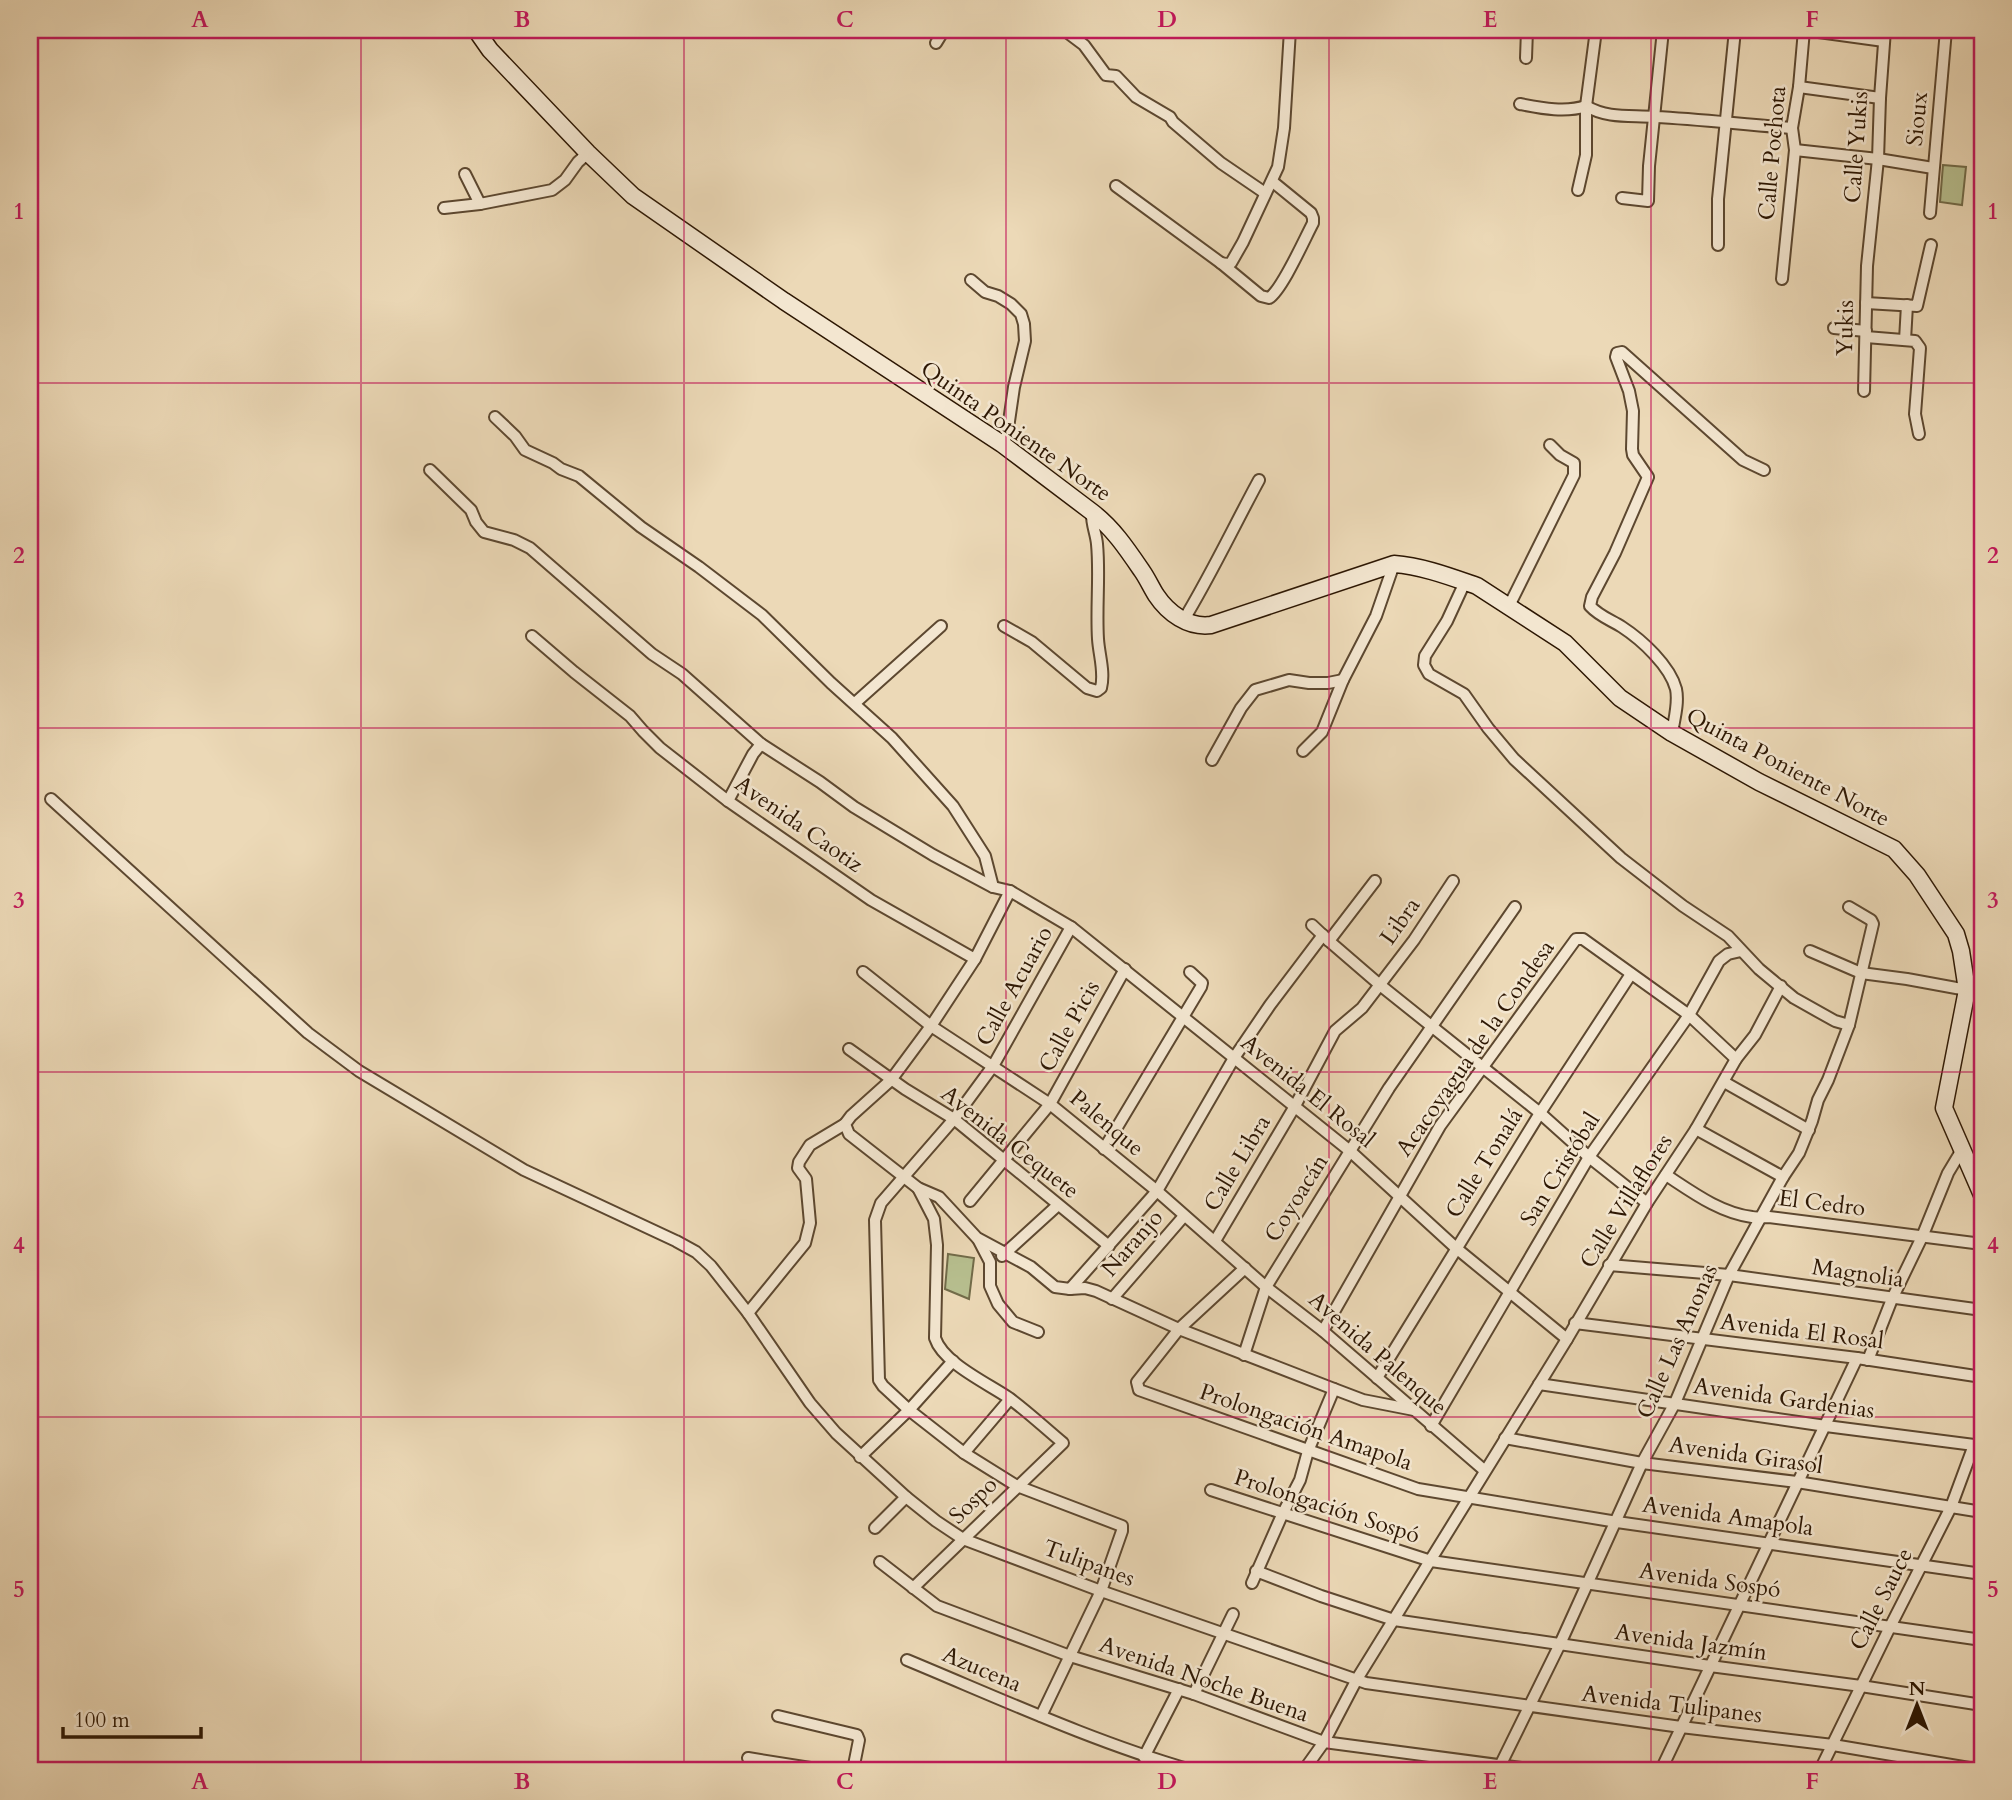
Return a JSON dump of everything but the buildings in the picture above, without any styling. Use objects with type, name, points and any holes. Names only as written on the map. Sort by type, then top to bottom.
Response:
[{"type":"street","name":"Quinta Poniente Norte","points":[[476,30],[490,50],[633,196],[784,301],[1002,444],[1105,522],[1145,575],[1156,595],[1184,621]]},
{"type":"street","points":[[936,43],[944,30]]},
{"type":"street","points":[[1064,30],[1084,45],[1106,75],[1116,76],[1136,97],[1170,117],[1221,163],[1265,193]]},
{"type":"street","points":[[1221,263],[1231,263],[1244,242],[1272,181],[1282,147],[1290,30]]},
{"type":"street","points":[[1526,58],[1527,30]]},
{"type":"street","points":[[1578,190],[1586,155],[1586,106],[1596,30]]},
{"type":"street","points":[[1622,198],[1648,201],[1663,30]]},
{"type":"street","points":[[1718,245],[1718,199],[1735,30]]},
{"type":"street","points":[[1804,30],[1884,35]]},
{"type":"street","name":"Calle Pochota","points":[[1782,279],[1795,149],[1791,128],[1799,87],[1804,30]]},
{"type":"street","name":"Sioux","points":[[1930,213],[1946,30]]},
{"type":"street","name":"Calle Yukis","points":[[1867,266],[1878,159],[1884,35]]},
{"type":"street","points":[[1799,87],[1880,98]]},
{"type":"street","points":[[1520,104],[1541,108],[1575,109],[1586,106],[1610,116],[1654,116],[1791,128]]},
{"type":"street","points":[[1795,149],[1933,168]]},
{"type":"street","points":[[444,208],[480,204],[557,187],[588,153]]},
{"type":"street","points":[[465,174],[480,204]]},
{"type":"street","points":[[1116,186],[1221,263],[1261,296],[1269,298],[1283,282],[1313,218],[1311,213],[1272,181]]},
{"type":"street","points":[[1905,340],[1912,305],[1931,245]]},
{"type":"street","name":"Yukis","points":[[1864,391],[1867,266]]},
{"type":"street","points":[[971,280],[985,292],[1011,304],[1021,314],[1024,324],[1025,341],[1014,387],[1007,435],[1002,444]]},
{"type":"street","points":[[1866,303],[1912,305]]},
{"type":"street","points":[[1834,328],[1914,341],[1920,348],[1915,414],[1919,434]]},
{"type":"street","points":[[1672,733],[1676,690],[1666,668],[1622,627],[1590,606],[1648,477],[1633,455],[1633,411],[1617,353],[1622,352],[1743,460],[1764,470]]},
{"type":"street","points":[[495,417],[515,436],[524,450],[579,476],[642,527],[762,615],[892,738],[953,806],[985,856],[993,887]]},
{"type":"street","points":[[1508,608],[1574,475],[1574,463],[1550,445]]},
{"type":"street","name":"Avenida El Rosal","points":[[430,470],[471,510],[484,532],[514,540],[530,548],[652,654],[682,674],[761,744],[854,807],[933,855],[993,887],[1010,891],[1071,927],[1350,1151],[1456,1248],[1567,1339]]},
{"type":"street","points":[[1259,480],[1184,621],[1203,626],[1211,625],[1394,564]]},
{"type":"street","points":[[1004,626],[1032,642],[1087,688],[1097,691],[1101,688],[1103,681],[1097,613],[1097,542],[1091,520],[1092,512]]},
{"type":"street","name":"Quinta Poniente Norte","points":[[1394,564],[1410,566],[1478,586],[1565,643],[1620,698],[1672,733],[1759,782],[1894,849],[1917,875],[1956,934],[1961,951],[1967,990],[1944,1108],[1982,1195]]},
{"type":"street","points":[[1303,751],[1322,732],[1343,680],[1376,616],[1394,564]]},
{"type":"street","points":[[1465,582],[1447,621],[1425,656],[1424,665],[1429,674],[1464,694],[1514,759],[1621,859],[1728,936],[1794,998],[1835,1021],[1849,1025]]},
{"type":"street","points":[[855,703],[941,626]]},
{"type":"street","name":"Avenida Caotiz","points":[[532,636],[630,716],[660,748],[728,801],[871,900],[975,959]]},
{"type":"street","points":[[1212,760],[1241,708],[1255,690],[1289,680],[1328,683],[1343,680]]},
{"type":"street","points":[[728,801],[761,744]]},
{"type":"street","name":"Tulipanes","points":[[51,799],[253,985],[308,1033],[359,1071],[523,1170],[696,1252],[711,1266],[748,1313],[810,1403],[836,1433],[860,1457],[936,1521],[963,1539],[1101,1591],[1357,1679]]},
{"type":"street","points":[[1070,1289],[1157,1191],[1234,1058],[1270,1005],[1375,881]]},
{"type":"street","name":"Libra","points":[[1295,1106],[1335,1031],[1362,1008],[1415,940],[1453,881]]},
{"type":"street","points":[[847,1129],[850,1116],[891,1080],[931,1026],[975,959],[1010,891]]},
{"type":"street","name":"Coyoacán","points":[[1244,1355],[1266,1287],[1390,1088],[1514,907]]},
{"type":"street","name":"Calle Las Anonas","points":[[1499,1768],[1560,1644],[1642,1463],[1675,1403],[1729,1275],[1799,1153],[1809,1130],[1818,1100],[1849,1025],[1873,922],[1849,907]]},
{"type":"street","points":[[1312,925],[1380,985],[1647,1203]]},
{"type":"street","name":"Calle Acuario","points":[[1071,927],[993,1066],[954,1119],[881,1203],[875,1220],[879,1380],[883,1387],[909,1410],[964,1453],[1017,1486],[1122,1526],[1101,1591]]},
{"type":"street","name":"Acacoyagua de la Condesa","points":[[1323,1331],[1440,1126],[1576,939],[1583,939],[1631,974]]},
{"type":"street","name":"San Cristóbal","points":[[1431,1426],[1589,1157],[1689,1015],[1719,961],[1728,954],[1741,951]]},
{"type":"street","points":[[1810,951],[1861,973],[1967,990]]},
{"type":"street","name":"Calle Picis","points":[[970,1201],[1050,1104],[1125,969]]},
{"type":"street","name":"Palenque","points":[[863,972],[931,1026],[1050,1104],[1157,1191],[1244,1268]]},
{"type":"street","points":[[1104,1149],[1202,983],[1190,972]]},
{"type":"street","points":[[1631,974],[1689,1015],[1736,1059]]},
{"type":"street","name":"Calle Tonalá","points":[[1377,1378],[1540,1113],[1631,974]]},
{"type":"street","name":"Calle Villaflores","points":[[1304,1770],[1324,1742],[1357,1679],[1567,1339],[1647,1203],[1696,1129],[1736,1059],[1755,1035],[1781,986]]},
{"type":"street","name":"Avenida Cequete","points":[[849,1049],[891,1080],[954,1119],[1109,1246]]},
{"type":"street","points":[[1724,1082],[1809,1130]]},
{"type":"street","name":"Calle Libra","points":[[1215,1241],[1295,1106]]},
{"type":"street","points":[[748,1313],[805,1243],[810,1223],[806,1179],[798,1168],[799,1162],[810,1145],[847,1129]]},
{"type":"street","points":[[847,1129],[918,1188],[939,1197],[977,1238],[990,1262],[990,1286],[999,1304],[1013,1322],[1038,1332]]},
{"type":"street","points":[[1696,1129],[1783,1177]]},
{"type":"street","points":[[1661,1770],[1797,1482],[1863,1359],[1922,1237],[1948,1173],[1963,1148]]},
{"type":"street","name":"El Cedro","points":[[1666,1175],[1704,1200],[1752,1217],[1982,1244]]},
{"type":"street","points":[[918,1188],[934,1219],[937,1245],[935,1338],[938,1347],[953,1361],[1010,1399],[964,1453]]},
{"type":"street","points":[[990,1262],[1005,1254],[1058,1205]]},
{"type":"street","name":"Naranjo","points":[[1112,1299],[1184,1216]]},
{"type":"street","points":[[977,1238],[1031,1267],[1055,1287],[1085,1288],[1244,1355],[1363,1400],[1414,1410]]},
{"type":"street","name":"Magnolia","points":[[1609,1265],[1729,1275],[1982,1310]]},
{"type":"street","points":[[1180,1329],[1244,1268]]},
{"type":"street","name":"Avenida Palenque","points":[[1244,1268],[1323,1331],[1484,1471]]},
{"type":"street","name":"Avenida El Rosal","points":[[1575,1323],[1863,1359],[1982,1377]]},
{"type":"street","name":"Prolongación Amapola","points":[[1180,1329],[1137,1382],[1139,1390],[1418,1489],[1469,1498]]},
{"type":"street","points":[[860,1457],[909,1410],[953,1361]]},
{"type":"street","name":"Avenida Gardenias","points":[[1539,1384],[1826,1426],[1978,1445]]},
{"type":"street","points":[[1252,1583],[1300,1480],[1308,1451],[1334,1389]]},
{"type":"street","name":"Sospo","points":[[913,1588],[1063,1443],[1010,1399]]},
{"type":"street","name":"Avenida Girasol","points":[[1505,1438],[1642,1463],[1797,1482],[1982,1512]]},
{"type":"street","name":"Calle Sauce","points":[[1820,1770],[1951,1507],[1978,1445]]},
{"type":"street","name":"Prolongación Sospó","points":[[1211,1490],[1431,1561]]},
{"type":"street","points":[[876,1528],[906,1497]]},
{"type":"street","name":"Avenida Amapola","points":[[1469,1498],[1982,1574]]},
{"type":"street","name":"Avenida Sospó","points":[[1431,1561],[1982,1640]]},
{"type":"street","name":"Avenida Noche Buena","points":[[880,1562],[937,1606],[1070,1656],[1180,1689],[1324,1742],[1499,1768],[1536,1770]]},
{"type":"street","name":"Avenida Jazmín","points":[[1256,1571],[1321,1597],[1394,1620],[1982,1705]]},
{"type":"street","points":[[1041,1716],[1101,1591]]},
{"type":"street","points":[[1194,1694],[1233,1614]]},
{"type":"street","name":"Azucena","points":[[907,1660],[1144,1757],[1191,1770]]},
{"type":"street","name":"Avenida Tulipanes","points":[[1357,1679],[1366,1683],[1528,1706],[1833,1745],[1981,1770]]},
{"type":"street","points":[[1144,1757],[1180,1689]]},
{"type":"street","points":[[778,1716],[857,1735],[859,1741],[853,1770]]},
{"type":"street","points":[[748,1758],[823,1770]]},
{"type":"green space","points":[[1943,165],[1966,167],[1962,205],[1940,202]]},
{"type":"green space","points":[[948,1254],[974,1258],[969,1299],[945,1289]]}]
